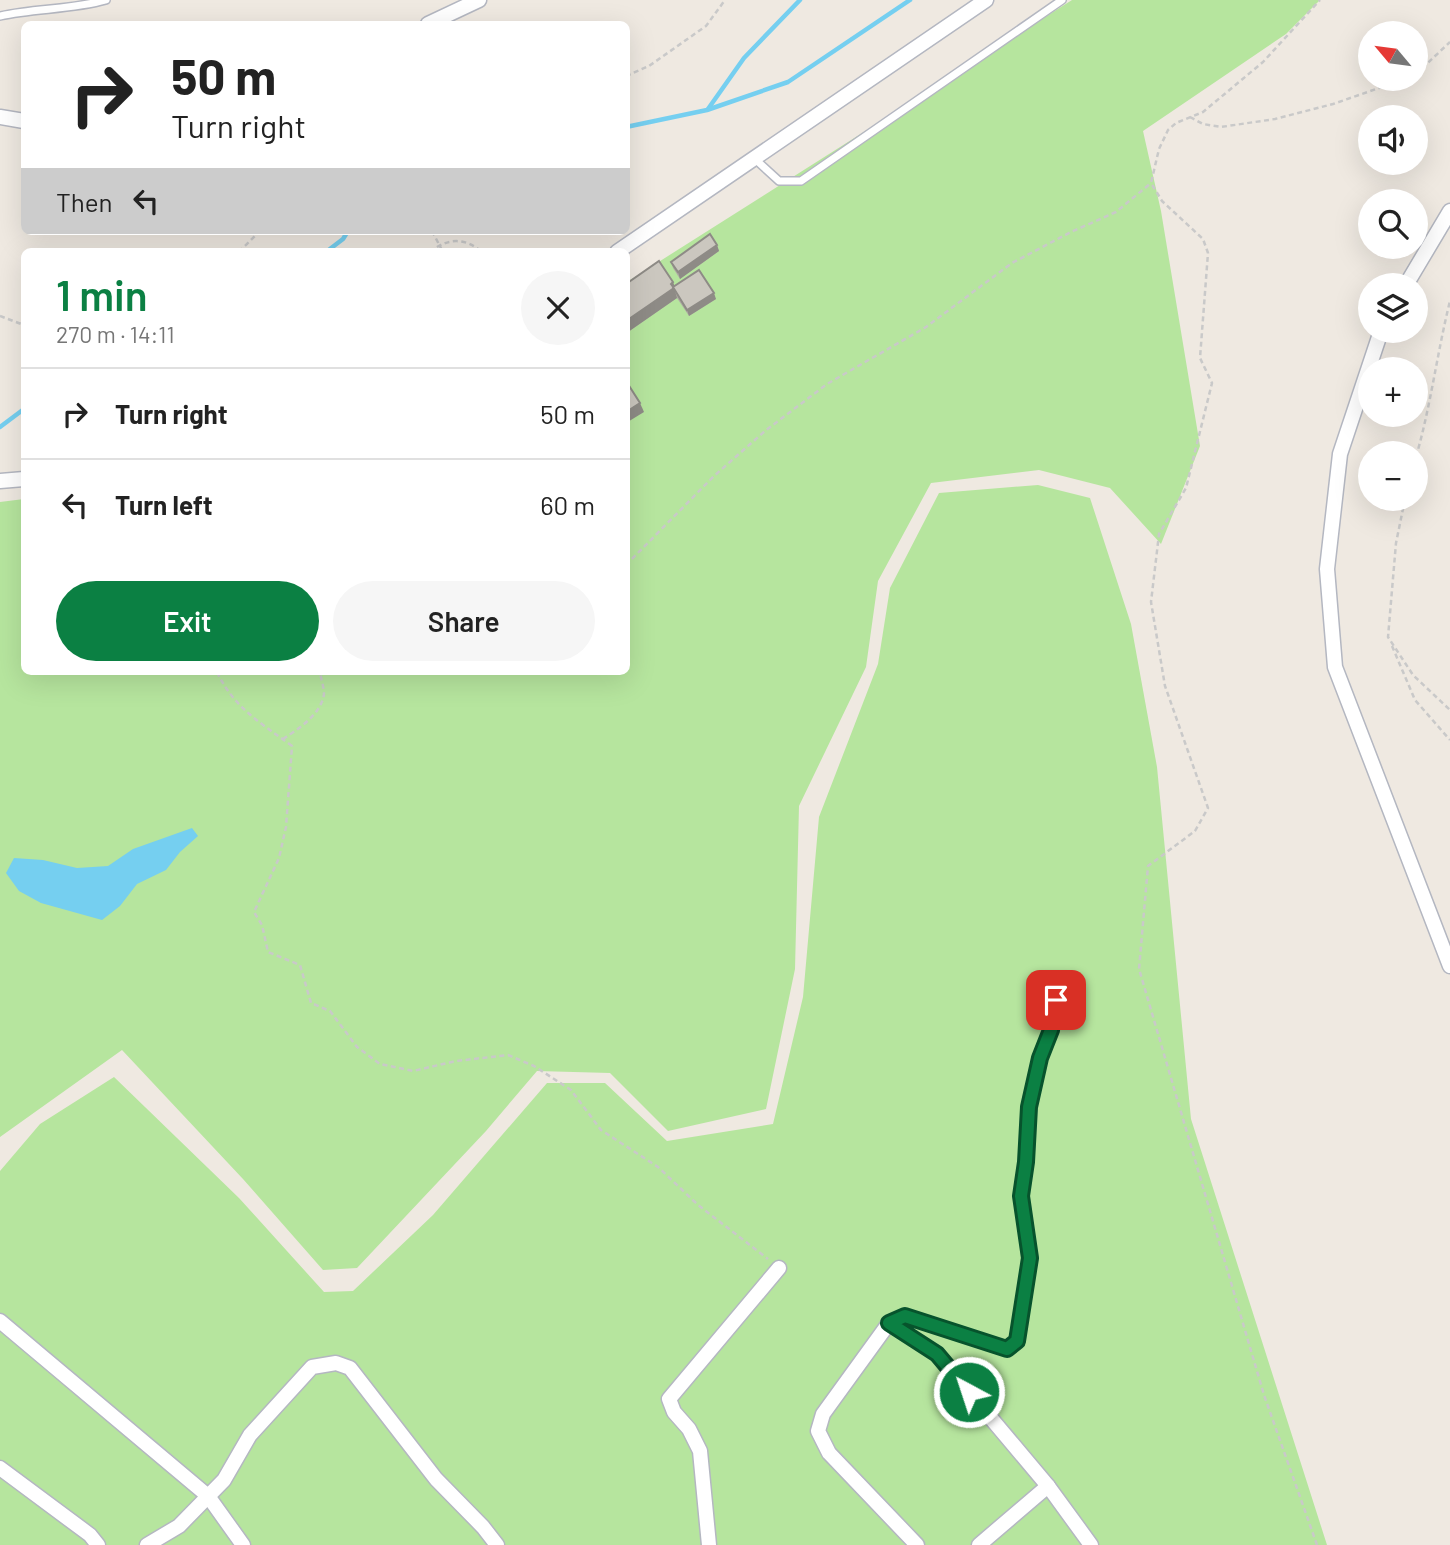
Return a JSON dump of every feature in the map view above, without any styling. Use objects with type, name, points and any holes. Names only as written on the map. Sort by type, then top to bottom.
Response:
[{"type":"street","points":[[434,21],[479,0]]},
{"type":"street","points":[[623,248],[986,0]]},
{"type":"street","points":[[0,117],[21,120]]},
{"type":"street","points":[[1413,273],[1450,211]]},
{"type":"street","points":[[1377,343],[1340,454],[1327,569],[1335,667],[1450,966]]},
{"type":"street","points":[[0,481],[21,479]]},
{"type":"street","points":[[917,1545],[829,1453],[818,1431],[823,1414],[889,1323],[905,1316],[1007,1349],[1017,1341],[1030,1258],[1021,1196],[1029,1107],[1040,1058],[1051,1030],[1056,1000]]},
{"type":"street","points":[[709,1545],[700,1451],[689,1429],[674,1412],[669,1399],[779,1268]]},
{"type":"street","points":[[0,1321],[208,1496],[243,1545]]},
{"type":"street","points":[[889,1323],[937,1354],[1048,1486],[1091,1545]]},
{"type":"street","points":[[147,1545],[179,1527],[224,1480],[250,1435],[312,1367],[335,1363],[350,1368],[436,1479],[497,1545]]},
{"type":"street","points":[[0,1468],[90,1535],[98,1545]]},
{"type":"street","points":[[979,1545],[1048,1486]]},
{"type":"lane","points":[[69,0],[81,7]]},
{"type":"lane","points":[[0,16],[27,10],[81,7],[106,0]]},
{"type":"lane","points":[[754,158],[779,181],[800,181],[1062,0]]},
{"type":"path","points":[[630,74],[649,66],[706,26],[725,0]]},
{"type":"path","points":[[630,561],[714,476],[765,431],[827,384],[926,327],[1012,263],[1116,212],[1151,183],[1159,149],[1168,130],[1176,123],[1203,112],[1263,62],[1320,0]]},
{"type":"path","points":[[1428,63],[1450,42]]},
{"type":"path","points":[[1190,117],[1203,124],[1220,127],[1263,121],[1332,104],[1370,91]]},
{"type":"path","points":[[1151,183],[1162,201],[1187,221],[1203,239],[1208,253],[1200,358],[1212,383],[1186,488],[1159,534],[1151,602],[1165,686],[1208,808],[1195,831],[1148,866],[1139,969],[1264,1395],[1317,1545]]},
{"type":"path","points":[[243,248],[256,235]]},
{"type":"path","points":[[434,235],[441,248]]},
{"type":"path","points":[[434,248],[451,241],[463,241],[477,248]]},
{"type":"path","points":[[1421,441],[1429,414],[1439,348],[1450,301]]},
{"type":"path","points":[[0,316],[21,324]]},
{"type":"path","points":[[1403,511],[1396,543],[1388,637],[1415,700],[1450,740]]},
{"type":"path","points":[[1388,637],[1413,676],[1450,710]]},
{"type":"path","points":[[219,675],[227,691],[253,718],[292,746],[286,827],[279,858],[254,912],[262,925],[268,952],[300,965],[311,1003],[330,1011],[357,1048],[380,1064],[412,1071],[456,1061],[508,1055],[534,1066],[571,1090],[601,1130],[659,1167],[698,1205],[779,1268]]},
{"type":"path","points":[[283,739],[302,726],[319,707],[324,693],[321,675]]},
{"type":"green space","points":[[1072,0],[1320,0],[1286,34],[1143,131],[1161,211],[1200,446],[1161,544],[1110,488],[1039,470],[931,483],[878,581],[866,667],[799,806],[795,969],[766,1109],[668,1131],[610,1073],[537,1071],[486,1131],[357,1268],[323,1270],[243,1179],[122,1050],[0,1137],[0,502],[21,499],[21,675],[630,675],[630,280]]},
{"type":"green space","points":[[1038,485],[1090,498],[1131,624],[1157,767],[1191,1119],[1327,1545],[0,1545],[0,1171],[40,1124],[114,1077],[239,1198],[324,1292],[353,1291],[433,1215],[547,1083],[605,1083],[667,1141],[773,1124],[803,997],[819,817],[878,664],[890,588],[939,493]]},
{"type":"water","points":[[192,828],[198,836],[180,852],[166,870],[137,884],[120,906],[102,920],[41,903],[19,891],[6,873],[14,858],[43,860],[77,868],[108,866],[133,849]]},
{"type":"building","points":[[710,234],[717,245],[678,272],[671,262]]},
{"type":"building","points":[[659,261],[674,288],[630,318],[630,281]]},
{"type":"building","points":[[699,270],[714,293],[687,310],[673,287]]},
{"type":"building","points":[[630,387],[640,403],[630,409]]},
{"type":"waterway","points":[[708,109],[744,58],[800,0]]},
{"type":"waterway","points":[[630,126],[707,110],[788,82],[910,0]]},
{"type":"waterway","points":[[331,248],[346,235]]},
{"type":"waterway","points":[[0,427],[21,411]]},
{"type":"route","points":[[969,1392],[937,1354],[889,1323],[905,1316],[1007,1349],[1017,1341],[1030,1258],[1021,1196],[1029,1107],[1040,1058],[1051,1030],[1056,1000]]}]
